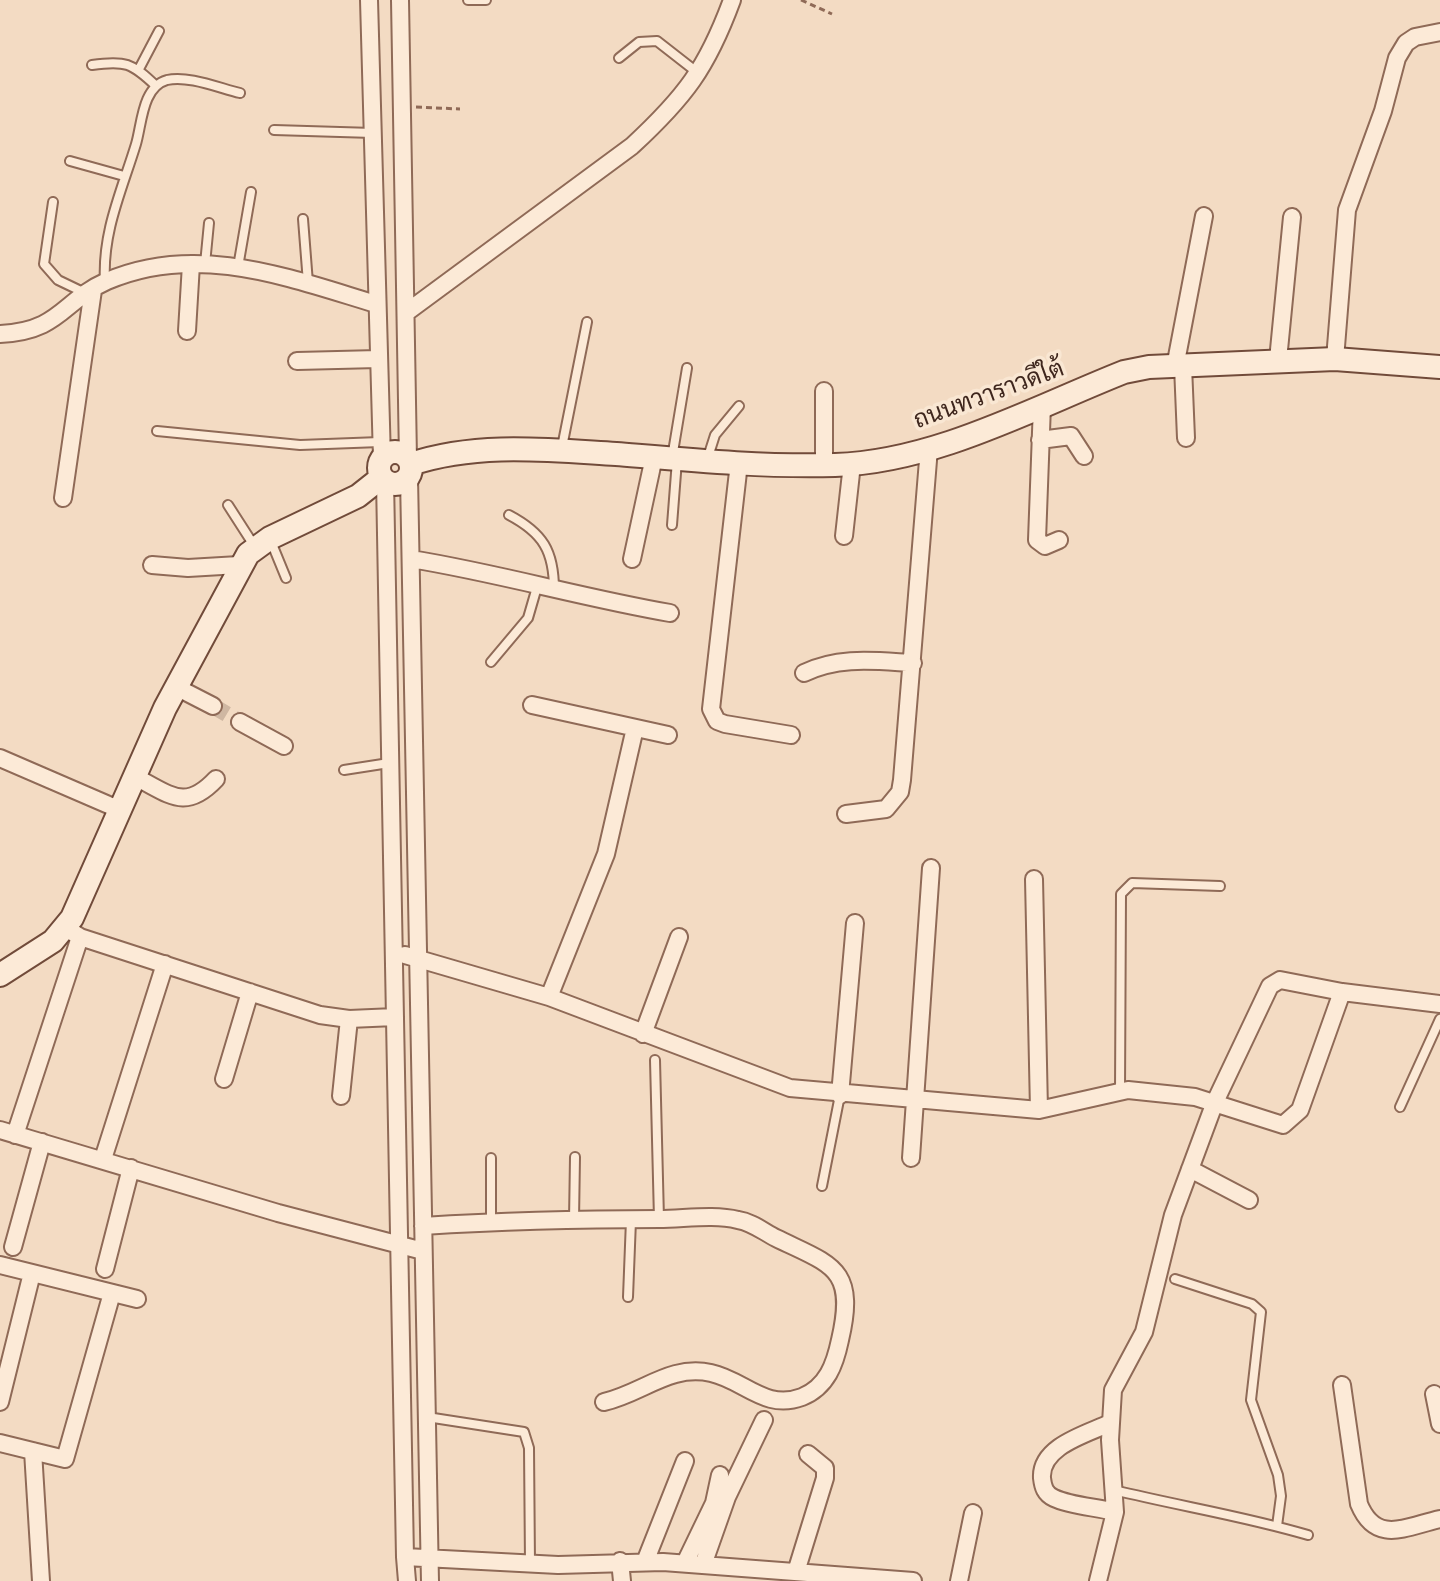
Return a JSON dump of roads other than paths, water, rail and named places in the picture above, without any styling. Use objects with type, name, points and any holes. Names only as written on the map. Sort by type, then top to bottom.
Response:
[{"type":"street","points":[[369,0],[407,1581]]},
{"type":"street","points":[[400,0],[415,956],[430,1581]]},
{"type":"street","points":[[407,312],[632,146],[666,115],[699,75],[732,0]]},
{"type":"street","points":[[1335,359],[1342,294],[1343,237],[1352,196],[1383,111],[1397,58],[1406,43],[1415,37],[1440,32]]},
{"type":"street","points":[[1186,438],[1179,366],[1204,216]]},
{"type":"street","points":[[1278,360],[1292,217]]},
{"type":"street","points":[[0,334],[44,326],[95,289],[136,271],[198,264],[280,274],[376,304]]},
{"type":"street","points":[[187,331],[198,264]]},
{"type":"street","points":[[63,498],[95,289]]},
{"type":"street","points":[[297,361],[378,359]]},
{"type":"street","name":"ถนนทวาราวดีใต้","points":[[382,465],[395,452],[409,466],[464,451],[561,450],[739,463],[852,464],[929,448],[1124,372],[1179,366],[1335,359],[1440,367]]},
{"type":"street","points":[[824,391],[824,465]]},
{"type":"street","points":[[1042,405],[1037,540],[1045,546],[1059,540]]},
{"type":"street","points":[[1040,440],[1071,436],[1084,456]]},
{"type":"street","points":[[846,814],[886,809],[900,792],[929,448]]},
{"type":"street","points":[[632,559],[668,458]]},
{"type":"street","points":[[739,463],[711,709],[717,721],[791,735]]},
{"type":"street","points":[[844,536],[852,464]]},
{"type":"street","points":[[382,465],[347,501],[262,542],[239,565],[118,809],[73,932],[8,1132],[400,1247],[423,1251]]},
{"type":"street","points":[[411,559],[670,613]]},
{"type":"street","points":[[152,565],[188,568],[239,565]]},
{"type":"street","points":[[804,673],[821,665],[848,660],[913,663]]},
{"type":"street","points":[[176,687],[213,706]]},
{"type":"street","points":[[532,705],[668,735]]},
{"type":"street","points":[[240,722],[284,746]]},
{"type":"street","points":[[549,997],[606,854],[635,728]]},
{"type":"street","points":[[0,758],[118,809]]},
{"type":"street","points":[[133,776],[177,797],[188,798],[197,797],[216,779]]},
{"type":"street","points":[[911,1158],[931,868]]},
{"type":"street","points":[[1034,879],[1039,1110]]},
{"type":"street","points":[[840,1095],[855,923]]},
{"type":"street","points":[[73,932],[320,1015],[349,1019],[395,1017]]},
{"type":"street","points":[[0,975],[73,932]]},
{"type":"street","points":[[643,1034],[679,937]]},
{"type":"street","points":[[394,954],[415,956],[549,997],[769,1082],[840,1095],[1039,1110],[1120,1091],[1180,1094],[1215,1102],[1271,1124],[1290,1122],[1300,1110],[1342,992]]},
{"type":"street","points":[[103,1159],[165,964]]},
{"type":"street","points":[[1098,1581],[1115,1512],[1110,1423],[1113,1390],[1144,1332],[1173,1215],[1215,1102],[1270,986],[1280,980],[1342,992],[1440,1004]]},
{"type":"street","points":[[224,1079],[250,992]]},
{"type":"street","points":[[341,1096],[349,1019]]},
{"type":"street","points":[[13,1247],[42,1142]]},
{"type":"street","points":[[105,1269],[131,1168]]},
{"type":"street","points":[[1190,1169],[1249,1200]]},
{"type":"street","points":[[423,1226],[737,1219],[821,1257],[833,1268],[845,1297],[836,1359],[827,1377],[815,1390],[790,1400],[754,1394],[719,1374],[685,1370],[671,1372],[628,1397],[604,1402]]},
{"type":"street","points":[[0,1265],[137,1299]]},
{"type":"street","points":[[0,1402],[32,1273]]},
{"type":"street","points":[[0,1443],[65,1459],[112,1293]]},
{"type":"street","points":[[1342,1385],[1359,1504],[1366,1521],[1375,1528],[1388,1531],[1440,1519]]},
{"type":"street","points":[[1434,1394],[1440,1424]]},
{"type":"street","points":[[703,1565],[727,1497],[764,1420]]},
{"type":"street","points":[[1110,1423],[1059,1447],[1044,1463],[1042,1473],[1044,1491],[1052,1498],[1115,1512]]},
{"type":"street","points":[[33,1451],[41,1581]]},
{"type":"street","points":[[796,1572],[825,1478],[825,1468],[808,1454]]},
{"type":"street","points":[[645,1562],[685,1461]]},
{"type":"street","points":[[685,1563],[714,1503],[720,1475]]},
{"type":"street","points":[[959,1581],[973,1513]]},
{"type":"street","points":[[405,1557],[530,1564],[620,1561],[685,1563],[835,1578],[913,1581]]},
{"type":"street","points":[[620,1561],[622,1581]]},
{"type":"lane","points":[[468,0],[486,0]]},
{"type":"lane","points":[[139,69],[159,31]]},
{"type":"lane","points":[[619,58],[639,42],[657,41],[699,75]]},
{"type":"lane","points":[[92,65],[113,62],[139,69],[156,86]]},
{"type":"lane","points":[[53,202],[44,264],[58,280],[95,289],[143,111],[156,86],[168,80],[182,80],[240,93]]},
{"type":"lane","points":[[274,130],[373,133]]},
{"type":"lane","points":[[70,161],[124,176]]},
{"type":"lane","points":[[238,267],[251,192]]},
{"type":"lane","points":[[303,219],[308,284]]},
{"type":"lane","points":[[198,264],[209,223]]},
{"type":"lane","points":[[561,450],[587,322]]},
{"type":"lane","points":[[672,525],[668,458],[687,368]]},
{"type":"lane","points":[[707,461],[715,435],[739,406]]},
{"type":"lane","points":[[157,431],[300,445],[382,465]]},
{"type":"lane","points":[[228,505],[262,542],[286,578]]},
{"type":"lane","points":[[491,662],[528,618],[546,589],[551,552],[531,527],[509,515]]},
{"type":"lane","points":[[344,770],[389,763]]},
{"type":"lane","points":[[1120,1091],[1121,894],[1132,883],[1220,886]]},
{"type":"lane","points":[[1400,1107],[1440,1019]]},
{"type":"lane","points":[[655,1060],[659,1219]]},
{"type":"lane","points":[[822,1186],[840,1095]]},
{"type":"lane","points":[[574,1221],[575,1157]]},
{"type":"lane","points":[[491,1158],[491,1223]]},
{"type":"lane","points":[[628,1297],[631,1219]]},
{"type":"lane","points":[[1175,1279],[1252,1304],[1261,1312],[1251,1400],[1278,1475],[1281,1496],[1277,1526]]},
{"type":"lane","points":[[427,1417],[524,1432],[529,1448],[530,1564]]},
{"type":"lane","points":[[1114,1489],[1308,1535]]},
{"type":"tunnel","points":[[213,706],[240,722]]}]
